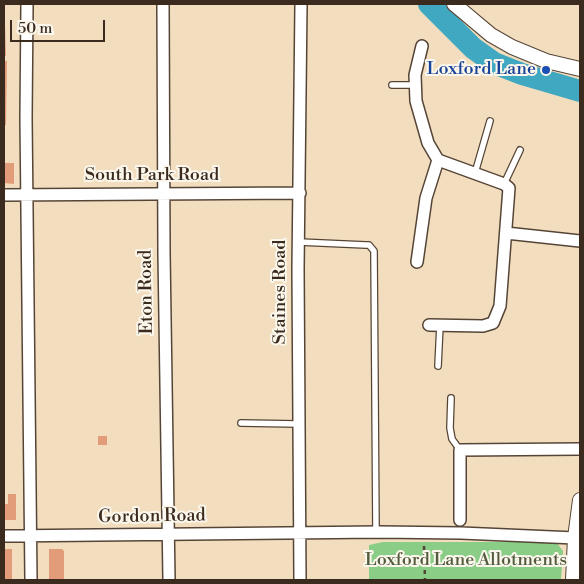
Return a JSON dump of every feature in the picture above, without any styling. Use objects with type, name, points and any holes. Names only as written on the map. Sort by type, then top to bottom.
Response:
[{"type":"street","points":[[26,4],[31,580]]},
{"type":"street","name":"Eton Road","points":[[163,4],[168,580]]},
{"type":"street","name":"Staines Road","points":[[300,580],[298,424],[301,4]]},
{"type":"street","points":[[454,4],[490,35],[512,47],[546,61],[580,69]]},
{"type":"street","points":[[422,46],[418,59],[415,85],[416,101],[428,143],[438,160],[504,184],[509,188],[500,306],[493,323],[483,326],[435,325]]},
{"type":"street","points":[[417,262],[426,198],[438,160]]},
{"type":"street","name":"South Park Road","points":[[4,195],[300,193]]},
{"type":"street","points":[[506,233],[580,241]]},
{"type":"street","points":[[460,520],[460,450],[580,448]]},
{"type":"street","points":[[573,580],[575,538],[580,500]]},
{"type":"street","name":"Gordon Road","points":[[4,536],[461,533],[575,538]]},
{"type":"lane","points":[[392,86],[415,85]]},
{"type":"lane","points":[[475,173],[490,121]]},
{"type":"lane","points":[[504,184],[520,150]]},
{"type":"lane","points":[[299,242],[369,245],[374,251],[376,533]]},
{"type":"lane","points":[[435,325],[438,366]]},
{"type":"lane","points":[[451,398],[450,428],[452,439],[460,450]]},
{"type":"lane","points":[[241,423],[298,424]]},
{"type":"path","points":[[424,546],[425,580]]},
{"type":"green space","name":"Loxford Lane Allotments","points":[[383,542],[556,542],[563,551],[561,580],[369,580],[369,545]]},
{"type":"building","points":[[5,23],[6,56],[4,56]]},
{"type":"building","points":[[4,61],[7,61],[6,125],[4,125]]},
{"type":"building","points":[[4,163],[14,163],[14,184],[4,183]]},
{"type":"building","points":[[98,436],[107,436],[107,445],[98,445]]},
{"type":"building","points":[[8,494],[16,494],[16,520],[4,520],[4,504],[8,504]]},
{"type":"building","points":[[4,549],[12,549],[12,580],[4,580]]},
{"type":"building","points":[[49,549],[62,549],[64,551],[64,580],[49,580]]},
{"type":"waterway","points":[[429,4],[473,48],[494,63],[522,74],[580,91]]},
{"type":"place","name":"Loxford Lane","points":[[546,70]]}]
